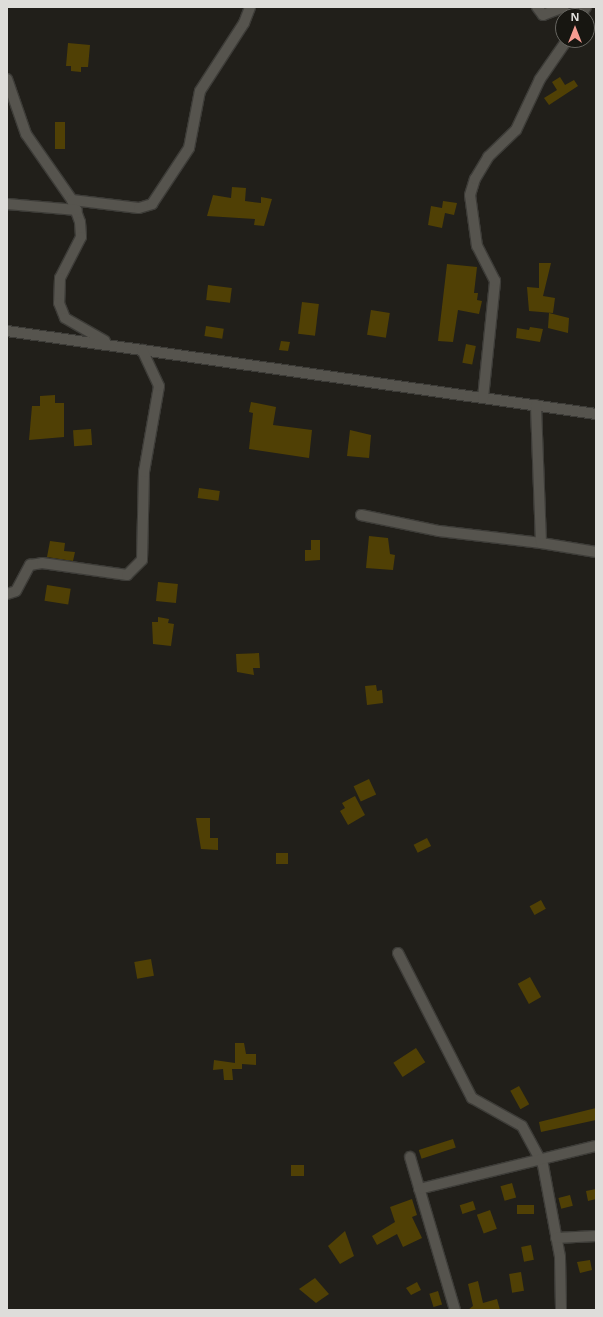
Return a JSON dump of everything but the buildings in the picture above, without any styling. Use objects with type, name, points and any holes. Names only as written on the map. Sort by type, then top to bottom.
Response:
[{"type":"street","points":[[72,200],[139,208],[152,204],[188,148],[200,90],[244,23],[250,7]]},
{"type":"street","points":[[537,7],[543,15],[564,7]]},
{"type":"street","points":[[483,398],[494,281],[477,246],[470,195],[475,179],[488,157],[516,130],[540,80],[562,48]]},
{"type":"street","points":[[7,79],[26,134],[72,200],[77,210],[81,237],[60,278],[59,303],[65,318],[110,344]]},
{"type":"street","points":[[7,204],[77,210]]},
{"type":"street","points":[[7,331],[110,344],[142,350],[596,414]]},
{"type":"street","points":[[7,594],[16,591],[30,565],[42,563],[127,575],[142,560],[144,472],[159,386],[142,350]]},
{"type":"street","points":[[536,405],[541,543]]},
{"type":"street","points":[[361,515],[439,531],[541,543],[596,552]]},
{"type":"street","points":[[398,953],[472,1098],[522,1126],[540,1158],[556,1238],[561,1310]]},
{"type":"street","points":[[419,1189],[540,1158],[596,1146]]},
{"type":"street","points":[[410,1157],[455,1310]]},
{"type":"street","points":[[556,1238],[596,1236]]}]
